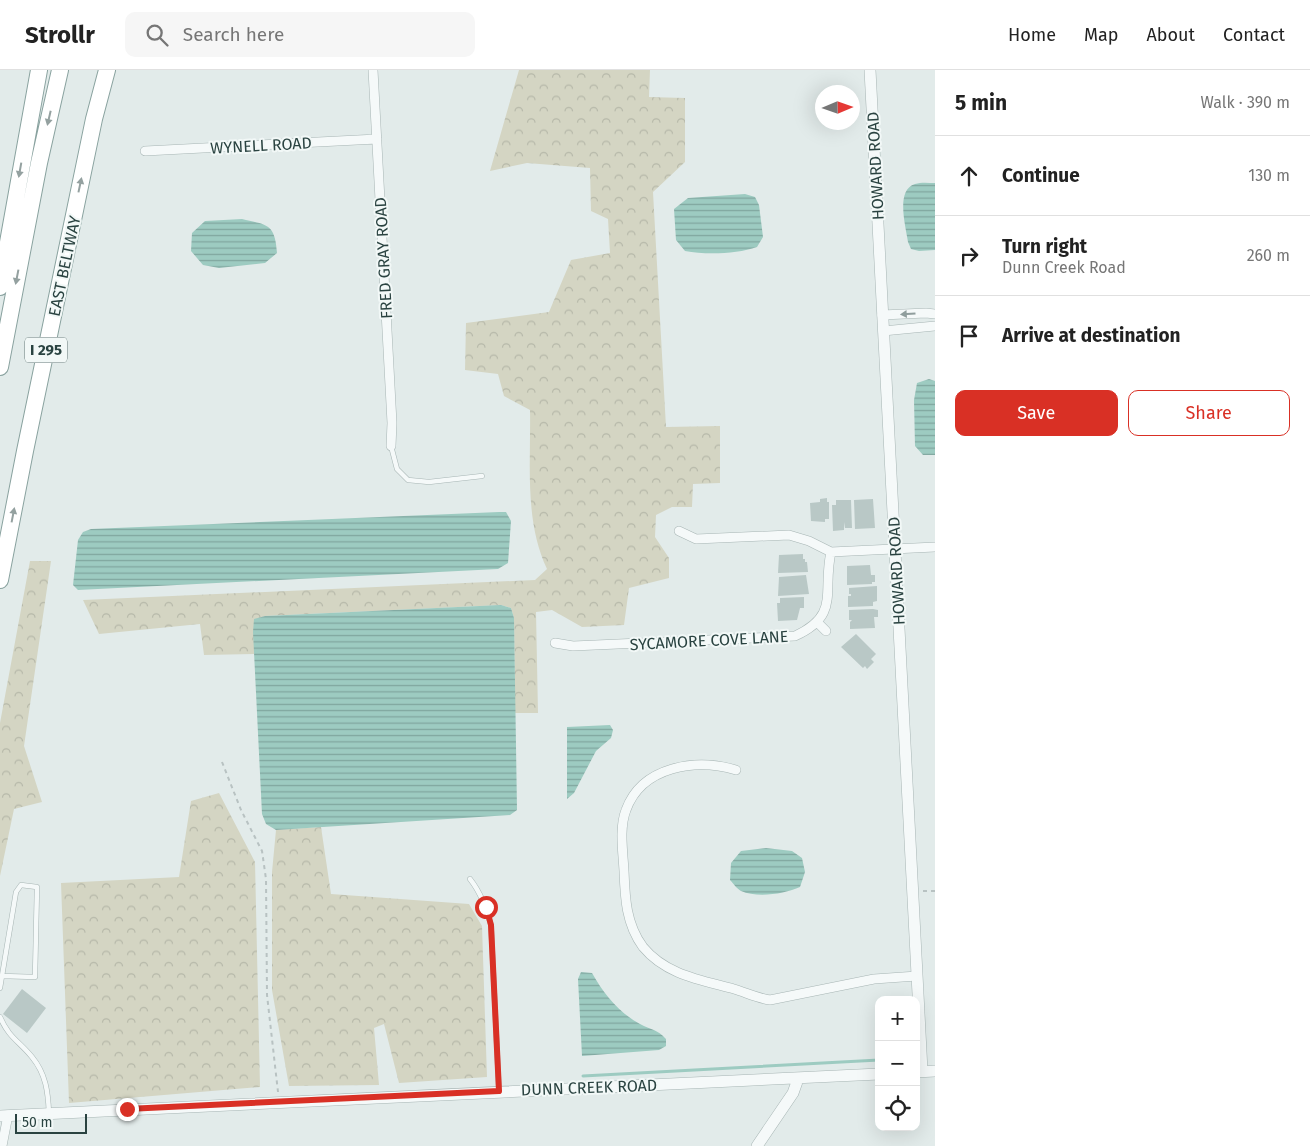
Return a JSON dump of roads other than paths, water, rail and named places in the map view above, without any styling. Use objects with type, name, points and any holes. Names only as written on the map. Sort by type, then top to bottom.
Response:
[{"type":"highway","points":[[0,287],[39,70]]},
{"type":"highway","name":"I 295","points":[[0,368],[39,163],[60,70]]},
{"type":"highway","name":"EAST BELTWAY","points":[[0,580],[94,119],[107,70]]},
{"type":"highway","points":[[94,119],[112,70]]},
{"type":"street","name":"FRED GRAY ROAD","points":[[373,70],[392,446]]},
{"type":"street","name":"HOWARD ROAD","points":[[870,70],[917,976],[918,1041]]},
{"type":"street","name":"WYNELL ROAD","points":[[145,151],[377,139]]},
{"type":"street","points":[[882,315],[935,314]]},
{"type":"street","points":[[883,331],[935,326]]},
{"type":"street","points":[[678,531],[696,539],[789,535],[809,541],[831,552],[935,547]]},
{"type":"street","points":[[826,631],[818,623],[828,597],[828,566],[831,552]]},
{"type":"street","name":"SYCAMORE COVE LANE","points":[[554,643],[573,646],[794,636],[809,630],[818,623]]},
{"type":"street","points":[[736,770],[719,765],[678,767],[660,773],[646,781],[634,795],[625,811],[622,829],[625,901],[628,915],[643,947],[660,963],[675,972],[770,1000],[874,979],[917,976]]},
{"type":"street","points":[[920,1071],[935,1071]]},
{"type":"street","name":"DUNN CREEK ROAD","points":[[4,1115],[875,1074]]},
{"type":"street","points":[[757,1146],[793,1093],[798,1079]]},
{"type":"street","points":[[2,1146],[4,1115]]},
{"type":"lane","points":[[392,446],[397,469],[408,480],[429,482],[482,476]]},
{"type":"lane","points":[[470,879],[477,888],[486,907],[491,925],[499,1091]]},
{"type":"lane","points":[[0,988],[2,976],[16,892],[20,885],[36,887],[35,977],[2,976]]},
{"type":"lane","points":[[0,1017],[11,1037],[32,1057],[41,1072],[48,1088],[49,1113]]},
{"type":"waterway","points":[[583,1076],[875,1060]]}]
